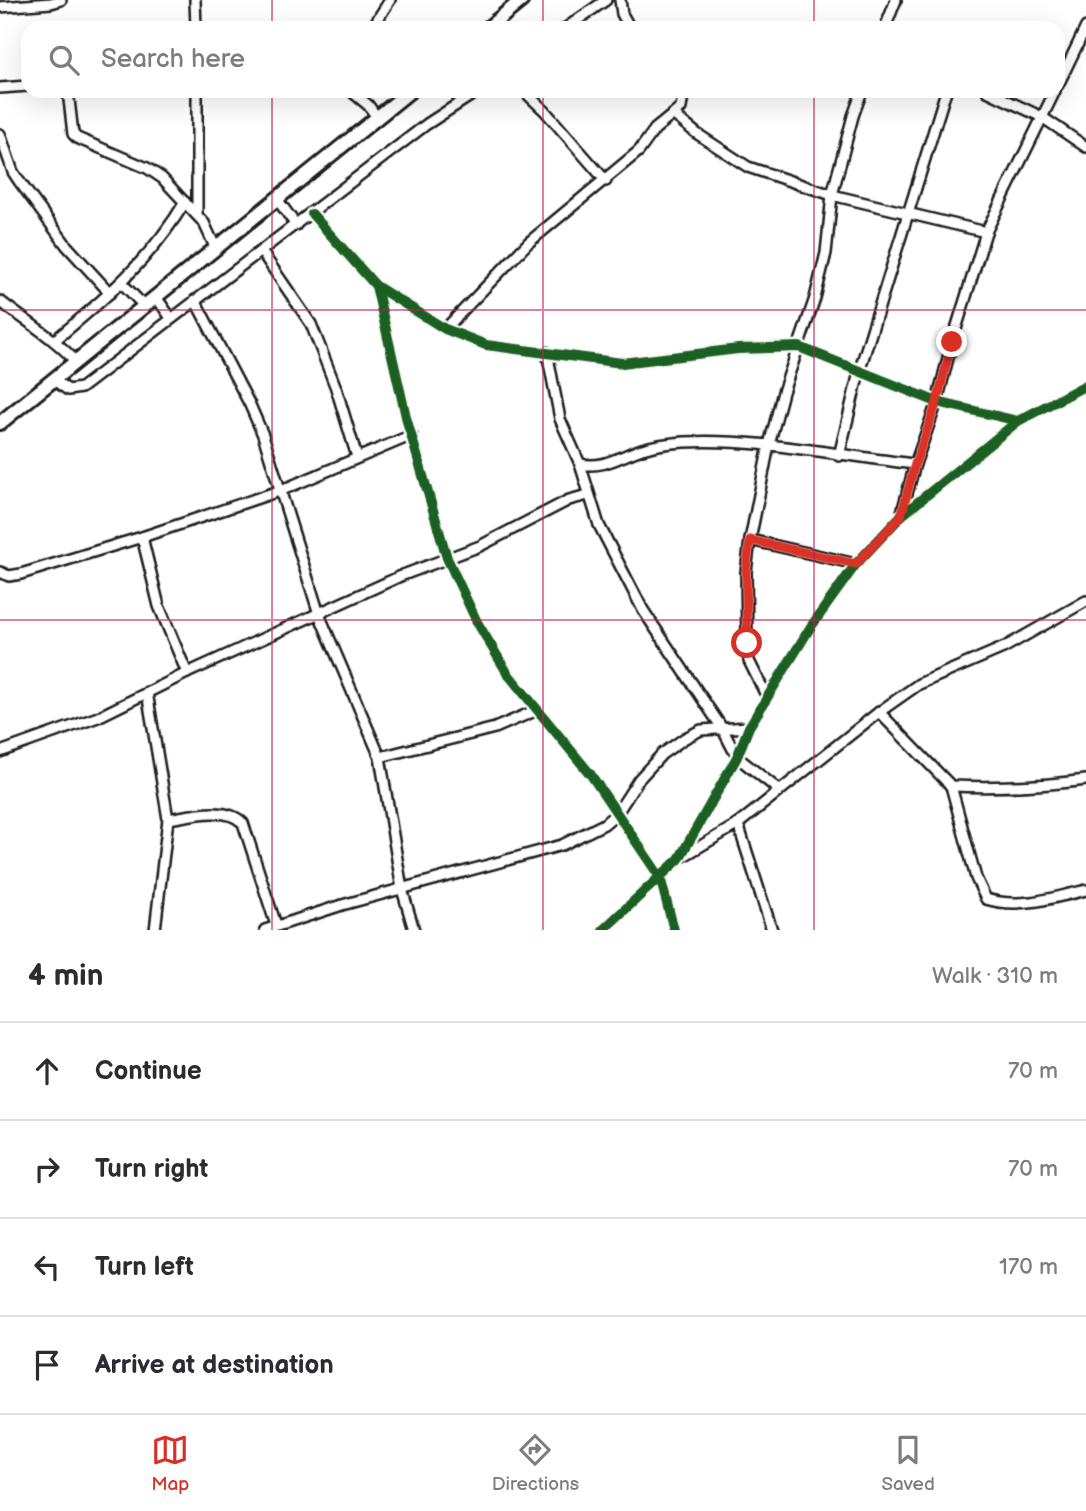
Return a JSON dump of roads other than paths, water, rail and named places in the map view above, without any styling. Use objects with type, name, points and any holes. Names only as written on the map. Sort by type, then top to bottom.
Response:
[{"type":"street","points":[[0,7],[61,0]]},
{"type":"street","points":[[195,0],[196,21]]},
{"type":"street","points":[[376,21],[390,0]]},
{"type":"street","points":[[496,21],[522,0]]},
{"type":"street","points":[[576,21],[606,0]]},
{"type":"street","points":[[620,0],[626,21]]},
{"type":"street","points":[[888,21],[896,0]]},
{"type":"street","points":[[1065,70],[1086,27]]},
{"type":"street","points":[[0,88],[21,86]]},
{"type":"street","points":[[69,98],[73,134],[76,138],[147,168],[162,178],[204,223],[216,249]]},
{"type":"street","points":[[197,98],[197,215]]},
{"type":"street","points":[[360,98],[377,117]]},
{"type":"street","points":[[368,98],[368,105]]},
{"type":"street","points":[[0,423],[401,98]]},
{"type":"street","points":[[54,380],[68,390],[81,388],[427,124],[467,98]]},
{"type":"street","points":[[531,98],[606,181]]},
{"type":"street","points":[[445,329],[528,243],[639,151],[655,129],[674,115],[683,102],[682,98]]},
{"type":"street","points":[[767,697],[749,661],[747,643],[746,572],[750,540],[769,445],[826,253],[832,195],[859,98]]},
{"type":"street","points":[[839,456],[859,372],[944,98]]},
{"type":"street","points":[[1002,98],[1042,117],[1086,147]]},
{"type":"street","points":[[901,516],[986,232],[1052,98]]},
{"type":"street","points":[[674,115],[748,167],[832,195],[986,232]]},
{"type":"street","points":[[0,134],[9,163],[19,181],[67,246],[110,293]]},
{"type":"street","points":[[277,199],[296,225]]},
{"type":"street","points":[[55,341],[149,256],[185,202]]},
{"type":"street","points":[[312,214],[376,285],[445,329],[486,345],[622,363],[738,349],[799,347],[937,402],[1018,421]]},
{"type":"street","points":[[261,251],[311,324],[336,388],[357,457]]},
{"type":"street","points":[[121,282],[144,306]]},
{"type":"street","points":[[376,285],[412,435],[447,558],[477,622],[508,674],[591,775],[660,877],[674,930]]},
{"type":"street","points":[[156,297],[171,318]]},
{"type":"street","points":[[195,300],[250,405],[282,489],[319,614],[380,757],[402,889],[414,930]]},
{"type":"street","points":[[0,301],[55,341],[76,362]]},
{"type":"street","points":[[547,352],[560,419],[580,464],[599,525],[643,610],[722,728],[737,757],[779,790]]},
{"type":"street","points":[[679,859],[737,757],[749,726],[810,628],[856,564],[901,516],[1018,421],[1086,385]]},
{"type":"street","points":[[0,572],[9,576],[21,574],[142,537],[282,489],[412,435]]},
{"type":"street","points":[[580,464],[598,466],[642,449],[682,442],[769,445],[915,464]]},
{"type":"street","points":[[0,752],[98,717],[187,673],[403,575],[480,546],[569,500],[588,495]]},
{"type":"street","points":[[142,537],[159,606],[187,673]]},
{"type":"street","points":[[750,540],[856,564]]},
{"type":"street","points":[[603,930],[679,859],[738,824],[879,712],[919,684],[1005,647],[1086,601]]},
{"type":"street","points":[[147,692],[168,820],[155,930]]},
{"type":"street","points":[[380,757],[471,735],[537,710]]},
{"type":"street","points":[[879,712],[951,786],[976,878],[986,899],[1002,904],[1048,900],[1086,890]]},
{"type":"street","points":[[265,930],[276,925],[292,925],[402,889],[562,845],[604,824],[617,813],[639,779],[662,754],[701,730],[749,726]]},
{"type":"street","points":[[951,786],[995,788],[1086,780]]},
{"type":"street","points":[[168,820],[214,813],[238,817],[243,822],[276,925]]},
{"type":"street","points":[[738,824],[772,930]]}]
